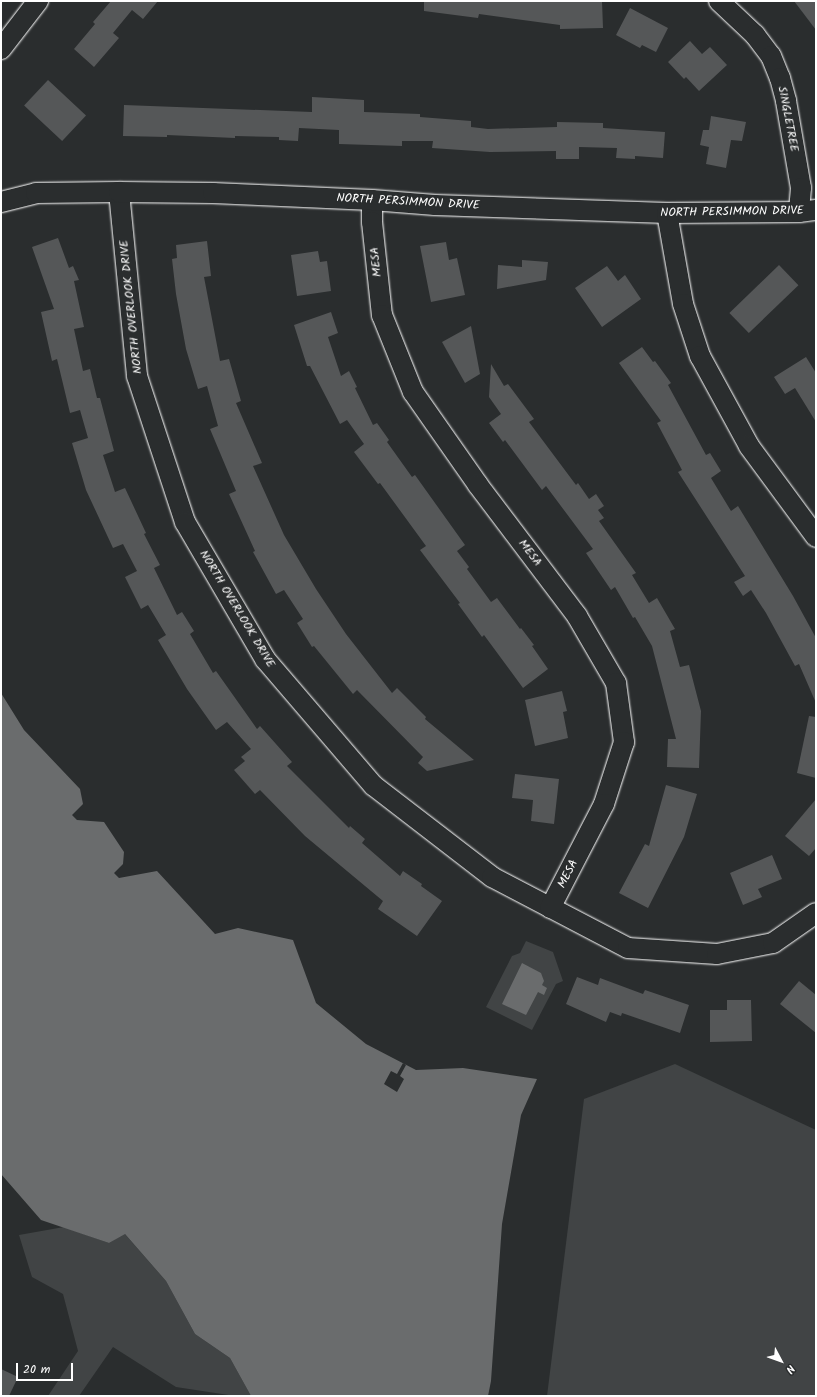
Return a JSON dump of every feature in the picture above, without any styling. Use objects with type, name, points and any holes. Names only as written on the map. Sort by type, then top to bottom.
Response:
[{"type":"street","points":[[1,49],[38,1]]},
{"type":"street","name":"SINGLETREE","points":[[719,1],[755,35],[771,56],[780,78],[786,101],[800,188],[808,211]]},
{"type":"street","name":"NORTH OVERLOOK DRIVE","points":[[119,192],[137,376],[185,522],[265,659],[374,786],[492,877],[628,948],[717,954],[772,943],[816,912]]},
{"type":"street","name":"NORTH PERSIMMON DRIVE","points":[[1,202],[36,193],[212,193],[372,200],[435,205],[667,213],[808,211]]},
{"type":"street","name":"MESA","points":[[372,200],[372,222],[382,315],[413,392],[478,485],[577,616],[616,683],[624,742],[604,804],[550,908]]},
{"type":"street","points":[[667,213],[682,304],[700,356],[749,446],[816,537]]},
{"type":"shaded area","points":[[1,693],[24,730],[80,789],[83,804],[72,815],[77,820],[104,822],[124,852],[123,864],[114,873],[119,878],[157,871],[215,934],[238,928],[293,940],[316,1003],[366,1044],[416,1070],[463,1068],[537,1079],[521,1115],[502,1224],[491,1381],[488,1396],[251,1396],[230,1358],[195,1334],[166,1281],[125,1234],[109,1243],[41,1220],[1,1174]]},
{"type":"shaded area","points":[[526,941],[553,952],[563,981],[556,984],[532,1030],[486,1007],[512,956],[520,953]]},
{"type":"shaded area","points":[[522,963],[541,973],[544,981],[542,985],[547,988],[544,995],[538,992],[526,1015],[502,1004]]},
{"type":"shaded area","points":[[675,1064],[816,1130],[816,1396],[547,1396],[584,1099]]},
{"type":"shaded area","points":[[64,1227],[109,1243],[124,1233],[166,1281],[195,1334],[230,1358],[251,1396],[235,1396],[176,1387],[113,1347],[79,1396],[48,1396],[78,1351],[63,1294],[32,1277],[19,1235]]},
{"type":"pier","points":[[403,1063],[406,1065],[400,1076],[404,1079],[397,1092],[384,1084],[391,1071],[397,1074]]},
{"type":"building","points":[[111,1],[158,1],[143,19],[132,10],[113,33],[119,38],[94,67],[74,49],[95,24],[93,22]]},
{"type":"building","points":[[424,1],[602,1],[603,28],[560,29],[560,25],[479,14],[478,18],[424,11]]},
{"type":"building","points":[[794,1],[816,1],[816,30]]},
{"type":"building","points":[[630,8],[668,28],[656,52],[642,45],[640,48],[616,35]]},
{"type":"building","points":[[690,41],[702,54],[710,47],[727,65],[699,91],[686,77],[684,79],[668,62]]},
{"type":"building","points":[[48,80],[86,115],[62,141],[24,106]]},
{"type":"building","points":[[312,97],[364,100],[364,112],[420,114],[420,117],[471,121],[471,127],[488,129],[557,127],[557,122],[603,123],[603,128],[665,132],[663,158],[635,156],[635,159],[616,158],[617,148],[579,147],[579,159],[556,159],[556,151],[490,152],[432,148],[433,141],[402,141],[402,146],[339,144],[339,130],[299,128],[298,141],[279,140],[279,137],[235,136],[235,138],[167,135],[167,137],[123,136],[124,105],[312,112]]},
{"type":"building","points":[[711,116],[746,122],[742,141],[731,140],[726,168],[706,164],[709,147],[700,145],[703,130],[709,130]]},
{"type":"building","points":[[58,238],[69,268],[73,266],[79,280],[74,281],[84,327],[74,329],[83,371],[90,369],[97,398],[100,398],[114,451],[103,455],[115,492],[125,488],[146,533],[144,534],[160,565],[154,568],[177,615],[182,612],[194,631],[190,634],[213,673],[216,671],[257,729],[260,726],[292,762],[287,766],[349,828],[350,826],[365,839],[362,843],[400,876],[403,871],[422,884],[421,886],[442,901],[417,936],[378,909],[383,901],[305,836],[260,790],[255,794],[234,770],[245,761],[241,757],[251,749],[227,722],[216,730],[187,689],[158,640],[166,635],[148,605],[141,609],[125,577],[137,571],[123,544],[113,548],[86,490],[72,443],[88,438],[80,410],[70,413],[57,359],[52,361],[41,312],[54,309],[32,247]]},
{"type":"building","points":[[207,241],[211,276],[204,277],[220,361],[229,359],[241,401],[236,403],[262,463],[253,466],[284,535],[316,589],[346,634],[392,693],[397,688],[426,717],[425,719],[474,760],[427,771],[418,763],[423,757],[357,690],[353,694],[314,646],[312,647],[297,623],[303,619],[284,590],[276,594],[253,552],[255,551],[229,494],[236,491],[210,429],[218,426],[207,386],[198,389],[186,349],[176,294],[172,259],[177,258],[176,245]]},
{"type":"building","points":[[446,242],[449,260],[457,258],[465,295],[431,302],[420,246]]},
{"type":"building","points":[[318,251],[320,262],[327,261],[331,291],[297,296],[291,255]]},
{"type":"building","points":[[522,260],[548,262],[546,280],[497,289],[498,265],[522,267]]},
{"type":"building","points":[[779,265],[798,285],[749,333],[729,313]]},
{"type":"building","points":[[607,266],[618,281],[625,275],[641,299],[602,327],[575,288]]},
{"type":"building","points":[[331,312],[338,333],[328,337],[341,376],[349,371],[357,387],[355,388],[373,425],[377,423],[389,440],[387,442],[412,477],[415,475],[465,545],[457,551],[469,567],[467,569],[491,602],[497,598],[534,645],[532,646],[548,669],[523,688],[484,635],[482,637],[458,604],[460,603],[420,550],[426,546],[380,483],[378,484],[354,452],[364,444],[347,420],[340,424],[310,366],[307,366],[294,325]]},
{"type":"building","points":[[471,326],[480,374],[465,383],[442,342]]},
{"type":"building","points":[[642,347],[653,362],[655,361],[671,383],[668,385],[706,455],[710,453],[721,471],[711,478],[731,511],[738,506],[793,596],[816,638],[816,703],[799,664],[795,666],[766,613],[751,590],[743,596],[734,582],[745,576],[678,472],[682,470],[657,423],[661,421],[619,363]]},
{"type":"building","points":[[806,357],[816,373],[816,422],[795,388],[785,394],[774,377]]},
{"type":"building","points":[[491,364],[504,386],[508,384],[534,419],[529,422],[576,485],[578,483],[589,499],[596,494],[604,506],[598,510],[604,518],[599,521],[636,573],[632,575],[649,603],[657,598],[675,629],[670,631],[680,667],[689,665],[701,711],[699,768],[667,767],[668,739],[676,739],[652,646],[635,617],[633,618],[615,587],[611,590],[586,553],[593,549],[546,486],[542,490],[505,440],[503,442],[489,423],[501,414],[489,397]]},
{"type":"building","points":[[562,691],[567,711],[563,712],[568,738],[535,746],[525,700]]},
{"type":"building","points":[[809,716],[816,717],[816,778],[797,773]]},
{"type":"building","points":[[515,774],[559,779],[554,824],[531,821],[533,800],[512,798]]},
{"type":"building","points":[[666,785],[697,794],[684,837],[648,908],[619,893],[645,844],[649,846]]},
{"type":"building","points":[[816,799],[816,848],[809,856],[785,836]]},
{"type":"building","points":[[772,855],[782,879],[758,889],[762,897],[743,905],[730,873]]},
{"type":"building","points":[[577,977],[598,985],[600,978],[643,994],[645,990],[689,1005],[680,1033],[622,1013],[621,1016],[610,1012],[606,1022],[566,1004]]},
{"type":"building","points":[[799,981],[816,995],[816,1033],[780,1004]]},
{"type":"building","points":[[727,1000],[751,1000],[752,1041],[710,1042],[710,1010],[727,1010]]},
{"type":"building","points":[[1,1369],[18,1377],[9,1396],[1,1396]]}]
